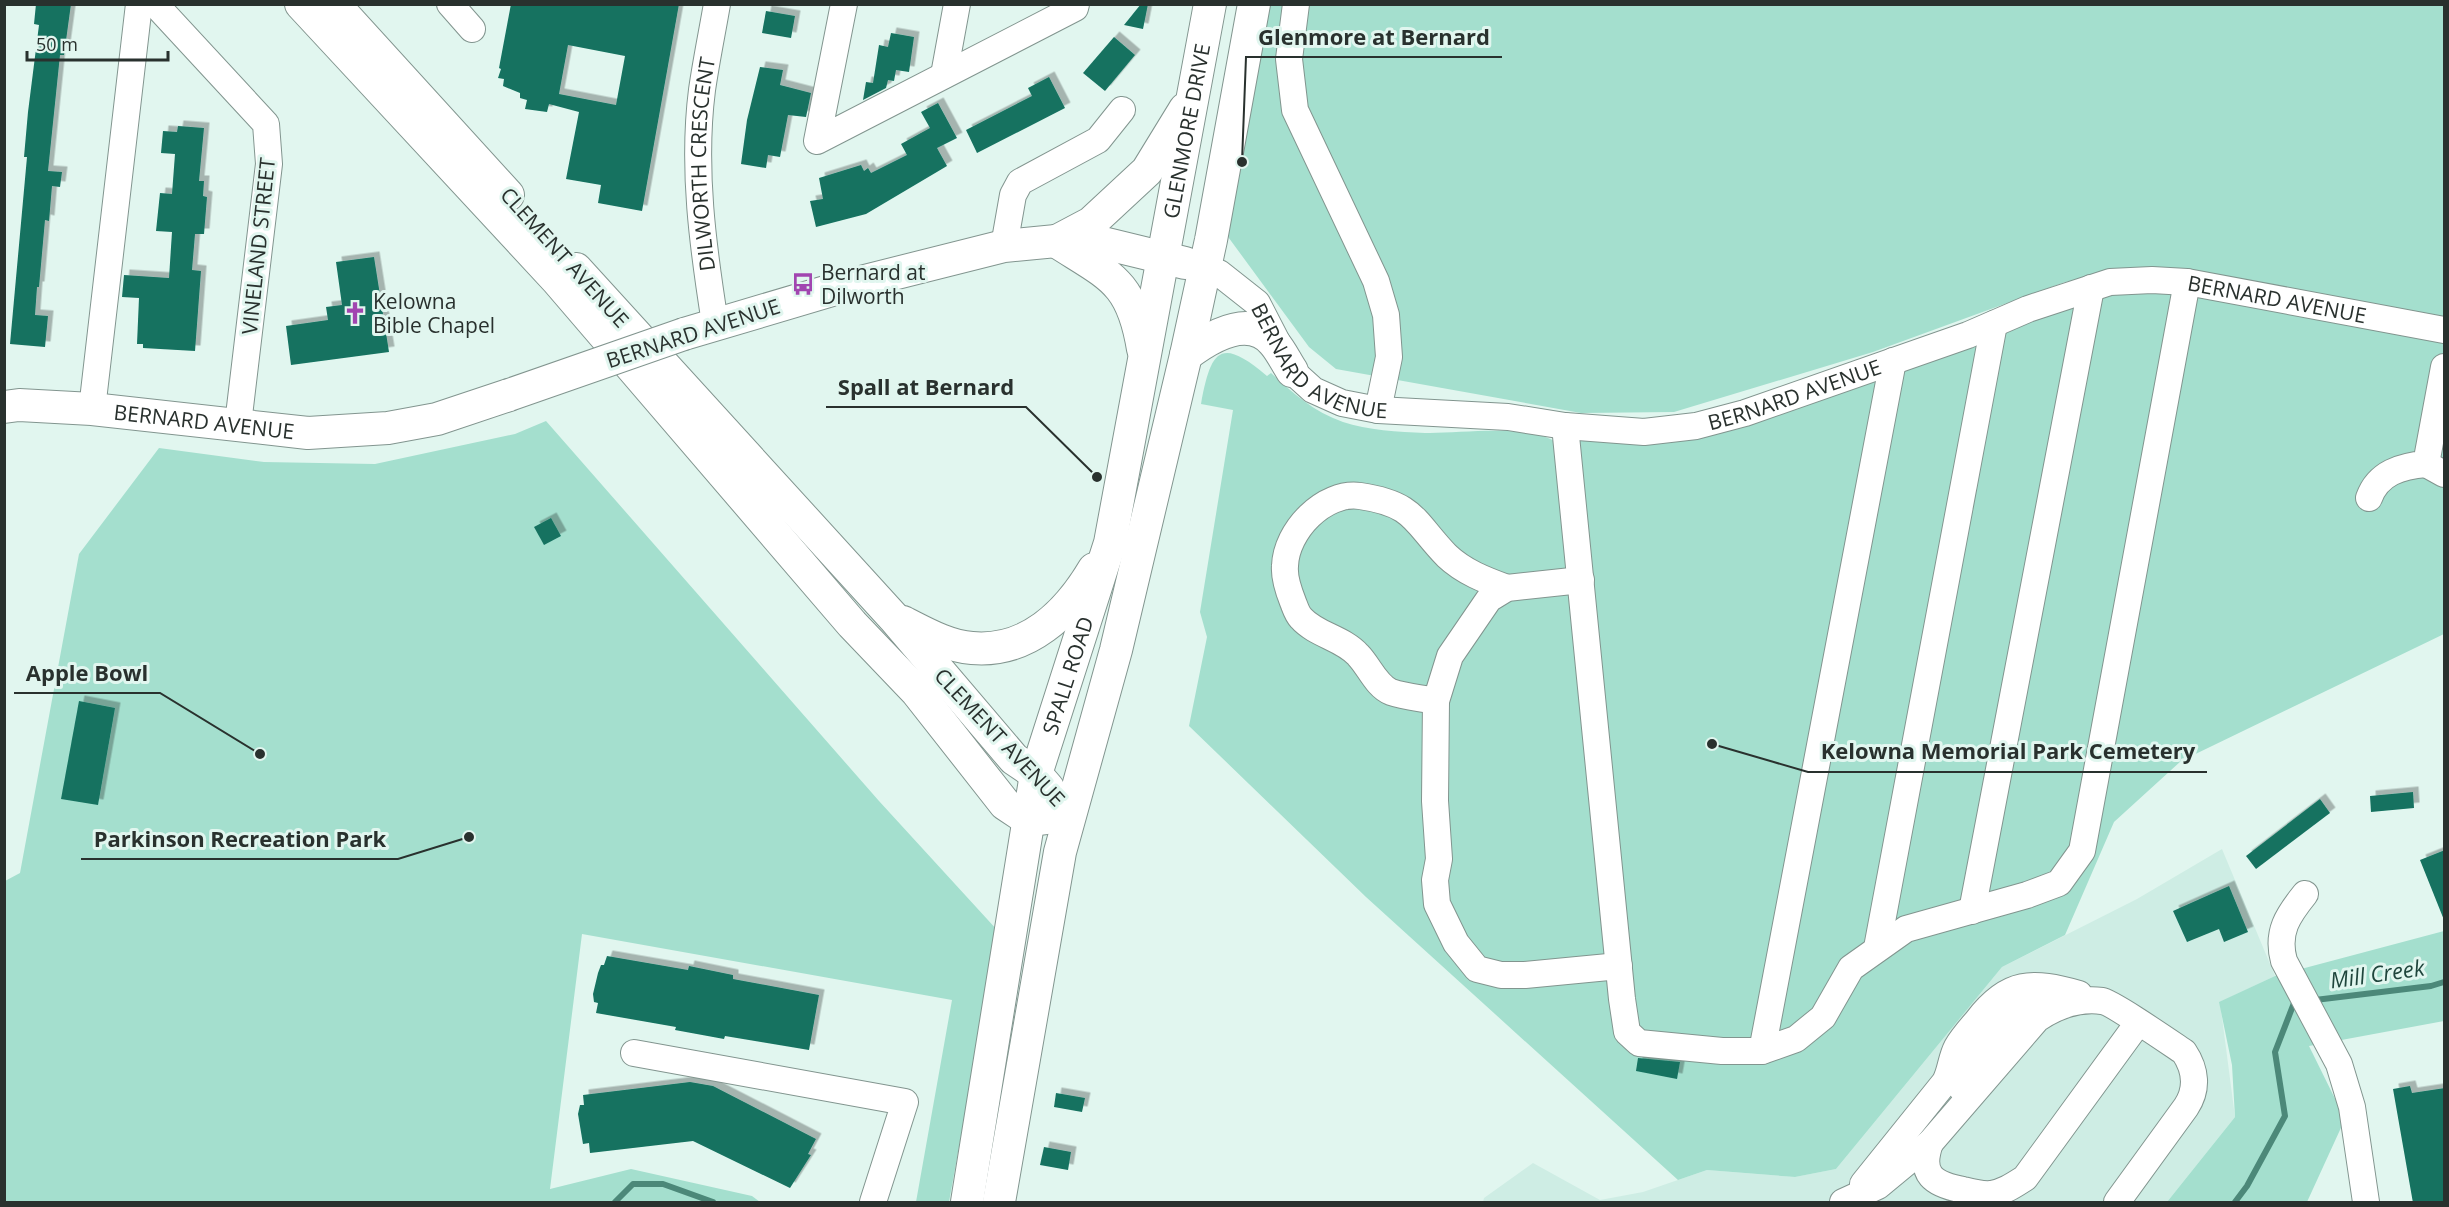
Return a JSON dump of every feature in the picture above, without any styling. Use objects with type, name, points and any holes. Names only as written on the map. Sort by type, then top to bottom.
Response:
[{"type":"main road","name":"CLEMENT AVENUE","points":[[301,4],[557,280],[852,624],[917,692],[1005,804],[1029,820],[1070,814]]},
{"type":"main road","name":"CLEMENT AVENUE","points":[[334,4],[894,618],[1014,759],[1036,774],[1070,814]]},
{"type":"main road","name":"GLENMORE DRIVE","points":[[1164,257],[1210,4]]},
{"type":"main road","name":"GLENMORE DRIVE","points":[[1204,268],[1254,4]]},
{"type":"main road","points":[[1145,360],[1138,318],[1120,285],[1056,241],[1091,223],[1147,171],[1194,94]]},
{"type":"main road","points":[[1194,94],[1204,268]]},
{"type":"main road","name":"BERNARD AVENUE","points":[[4,407],[19,405],[92,409],[308,433],[388,428],[437,419],[715,323],[849,285],[1004,246],[1056,241],[1103,243],[1204,268]]},
{"type":"main road","name":"SPALL ROAD","points":[[967,1203],[1036,774],[1110,543],[1164,257]]},
{"type":"main road","name":"SPALL ROAD","points":[[999,1203],[1033,1018],[1048,913],[1070,814],[1116,650],[1186,355],[1204,268]]},
{"type":"main road","points":[[1186,355],[1208,338],[1230,329],[1256,329],[1274,341],[1292,371]]},
{"type":"main road","points":[[894,618],[939,640],[972,648],[1009,646],[1041,632],[1053,621],[1088,580],[1110,543]]},
{"type":"street","points":[[92,409],[139,4]]},
{"type":"street","name":"VINELAND STREET","points":[[155,4],[266,124],[269,164],[238,424]]},
{"type":"street","name":"DILWORTH CRESCENT","points":[[715,323],[701,223],[699,151],[702,92],[717,4]]},
{"type":"street","points":[[844,4],[817,141],[1075,8],[1076,4]]},
{"type":"street","points":[[944,75],[957,4]]},
{"type":"street","points":[[1296,4],[1289,59],[1295,110],[1376,281],[1386,315],[1389,357],[1378,410]]},
{"type":"street","points":[[1004,246],[1013,195],[1020,182],[1098,140],[1122,110]]},
{"type":"street","name":"BERNARD AVENUE","points":[[1204,268],[1219,273],[1257,303],[1292,371],[1313,390],[1342,403],[1378,410],[1508,417],[1565,426],[1644,432],[1696,426],[1745,413],[1994,324],[2028,309],[2110,282],[2141,280],[2187,282],[2442,330]]},
{"type":"street","points":[[1565,426],[1627,1032],[1639,1043],[1722,1051],[1762,1051],[1796,1039],[1823,1017],[1851,968],[1906,929],[2027,895],[2059,883],[2082,851],[2187,282]]},
{"type":"street","points":[[1972,911],[2091,288]]},
{"type":"street","points":[[1877,948],[1994,324]]},
{"type":"street","points":[[1762,1051],[1893,361]]},
{"type":"street","points":[[2369,498],[2373,489],[2390,472],[2407,465],[2435,469],[2445,367]]},
{"type":"street","points":[[1436,701],[1390,692],[1381,685],[1357,654],[1300,618],[1291,595],[1285,567],[1290,541],[1305,519],[1327,502],[1357,495],[1389,502],[1405,510],[1415,517],[1448,556],[1476,577],[1507,588]]},
{"type":"street","points":[[1581,580],[1507,588],[1489,599],[1450,656],[1436,701],[1435,801],[1439,859],[1435,880],[1437,904],[1456,943],[1477,969],[1501,975],[1619,966]]},
{"type":"street","points":[[2306,894],[2290,913],[2282,931],[2280,945],[2284,960],[2339,1064],[2352,1107],[2366,1203]]},
{"type":"street","points":[[1843,1203],[1861,1187],[1941,1087],[1952,1070],[1956,1048],[1998,998],[2013,988],[2034,986],[2104,1001],[2184,1052],[2192,1063],[2195,1085],[2193,1097],[2117,1203]]},
{"type":"street","points":[[1955,1111],[1966,1076],[1973,1064],[2026,1002],[2040,993],[2079,994]]},
{"type":"street","points":[[1843,1203],[1878,1186],[1930,1143],[1955,1111],[2037,1019],[2054,1007],[2075,1002],[2104,1001]]},
{"type":"street","points":[[1930,1143],[1925,1156],[1927,1169],[1933,1180],[1943,1186],[1989,1195],[2010,1188],[2021,1192],[2025,1178],[2138,1023]]},
{"type":"street","points":[[634,1053],[905,1102],[873,1203]]},
{"type":"shaded area","points":[[2222,849],[2275,976],[2220,1002],[2235,1117],[2167,1202],[1483,1202],[1484,1198],[1533,1163],[1600,1200],[1643,1192],[1707,1170],[1795,1177],[1836,1169],[2002,967],[2137,899]]},
{"type":"green space","points":[[1263,5],[2444,5],[2444,317],[2405,313],[2154,269],[2065,282],[1873,352],[1674,412],[1581,413],[1336,369],[1309,347],[1223,230]]},
{"type":"green space","points":[[2172,290],[2444,338],[2444,634],[2181,761],[2114,822],[2065,935],[2002,967],[1836,1169],[1795,1177],[1707,1170],[1678,1180],[1366,897],[1189,726],[1207,637],[1200,612],[1233,410],[1201,404],[1209,371],[1220,355],[1228,353],[1238,356],[1267,376],[1271,373],[1296,395],[1323,413],[1362,427],[1425,433],[1512,431],[1545,437],[1557,443],[1580,438],[1655,441],[1718,434],[1904,371],[2096,295]]},
{"type":"green space","points":[[546,421],[879,801],[998,931],[949,1202],[916,1202],[952,1000],[582,934],[550,1189],[631,1169],[752,1196],[760,1202],[5,1202],[5,881],[20,873],[79,554],[159,448],[264,462],[375,464],[515,434]]},
{"type":"green space","points":[[2444,931],[2444,1021],[2309,1046],[2345,1119],[2307,1202],[2167,1202],[2235,1117],[2232,1065],[2219,1002],[2275,976]]},
{"type":"building","points":[[36,4],[71,4],[64,55],[60,55],[48,171],[62,172],[60,187],[52,186],[49,221],[45,220],[39,287],[37,287],[35,315],[48,316],[45,347],[10,344],[27,157],[24,157],[28,112],[39,25],[34,24]]},
{"type":"building","points":[[511,4],[679,4],[642,211],[598,203],[601,185],[566,179],[579,112],[549,104],[547,112],[525,109],[527,100],[520,98],[520,93],[503,86],[504,79],[498,78],[501,69],[499,68]],"holes":[[[568,45],[625,56],[616,105],[559,94]]]},
{"type":"building","points":[[1141,4],[1148,4],[1143,29],[1124,25]]},
{"type":"building","points":[[766,11],[795,16],[791,38],[762,33]]},
{"type":"building","points":[[891,33],[914,37],[909,72],[896,70],[894,81],[888,80],[886,88],[863,100],[866,82],[873,83],[879,45],[888,47]]},
{"type":"building","points":[[1114,37],[1135,55],[1105,91],[1083,73]]},
{"type":"building","points":[[760,67],[783,70],[780,85],[811,93],[806,117],[788,115],[780,157],[768,155],[766,168],[741,164],[747,120]]},
{"type":"building","points":[[1049,77],[1065,108],[977,153],[966,130],[1032,96],[1028,88]]},
{"type":"building","points":[[938,103],[957,138],[937,148],[947,166],[866,214],[816,227],[810,201],[823,199],[819,178],[861,165],[864,171],[868,168],[871,173],[907,155],[901,144],[930,128],[921,112]]},
{"type":"building","points":[[178,126],[204,128],[199,181],[204,181],[203,196],[207,197],[204,234],[195,234],[192,270],[201,271],[195,351],[143,348],[143,344],[137,344],[139,298],[122,297],[124,275],[169,278],[172,232],[156,231],[160,193],[172,194],[175,154],[161,153],[163,131],[177,132]]},
{"type":"building","name":"Kelowna Bible Chapel","points":[[374,257],[389,352],[291,365],[286,326],[328,320],[326,307],[342,305],[336,262]]},
{"type":"building","points":[[551,518],[561,536],[544,545],[534,527]]},
{"type":"building","points":[[79,701],[115,708],[98,805],[61,799]]},
{"type":"building","points":[[2413,792],[2414,808],[2371,812],[2370,796]]},
{"type":"building","points":[[2320,799],[2330,813],[2256,869],[2246,856]]},
{"type":"building","points":[[2445,850],[2445,919],[2444,920],[2420,860]]},
{"type":"building","points":[[2229,886],[2248,932],[2224,942],[2219,929],[2187,942],[2173,911]]},
{"type":"building","points":[[607,956],[688,970],[689,966],[733,975],[733,979],[819,995],[809,1050],[725,1036],[724,1039],[675,1030],[676,1027],[596,1013],[598,1003],[594,1002],[593,994],[598,973]]},
{"type":"building","points":[[1638,1058],[1680,1062],[1677,1079],[1636,1071]]},
{"type":"building","points":[[690,1082],[713,1086],[816,1139],[808,1154],[811,1155],[790,1188],[693,1141],[590,1153],[589,1143],[583,1144],[578,1114],[580,1105],[584,1105],[583,1095]]},
{"type":"building","points":[[2410,1086],[2412,1093],[2445,1088],[2445,1203],[2413,1203],[2393,1089]]},
{"type":"building","points":[[1056,1093],[1085,1098],[1082,1112],[1054,1107]]},
{"type":"building","points":[[1044,1147],[1071,1152],[1068,1170],[1040,1165]]},
{"type":"waterway","name":"Mill Creek","points":[[2315,1000],[2431,986],[2444,982]]},
{"type":"waterway","name":"Mill Creek","points":[[2235,1202],[2247,1186],[2285,1116],[2275,1052],[2294,1003]]},
{"type":"waterway","name":"Mill Creek","points":[[615,1202],[633,1184],[663,1184],[713,1202]]},
{"type":"place","name":"Glenmore at Bernard","points":[[1242,162]]},
{"type":"place","name":"Bernard at Dilworth","points":[[803,284]]},
{"type":"place","name":"Kelowna Bible Chapel","points":[[355,313]]},
{"type":"place","name":"Spall at Bernard","points":[[1097,477]]},
{"type":"place","name":"Kelowna Memorial Park Cemetery","points":[[1712,744]]},
{"type":"place","name":"Apple Bowl","points":[[260,754]]},
{"type":"place","name":"Parkinson Recreation Park","points":[[469,837]]}]
